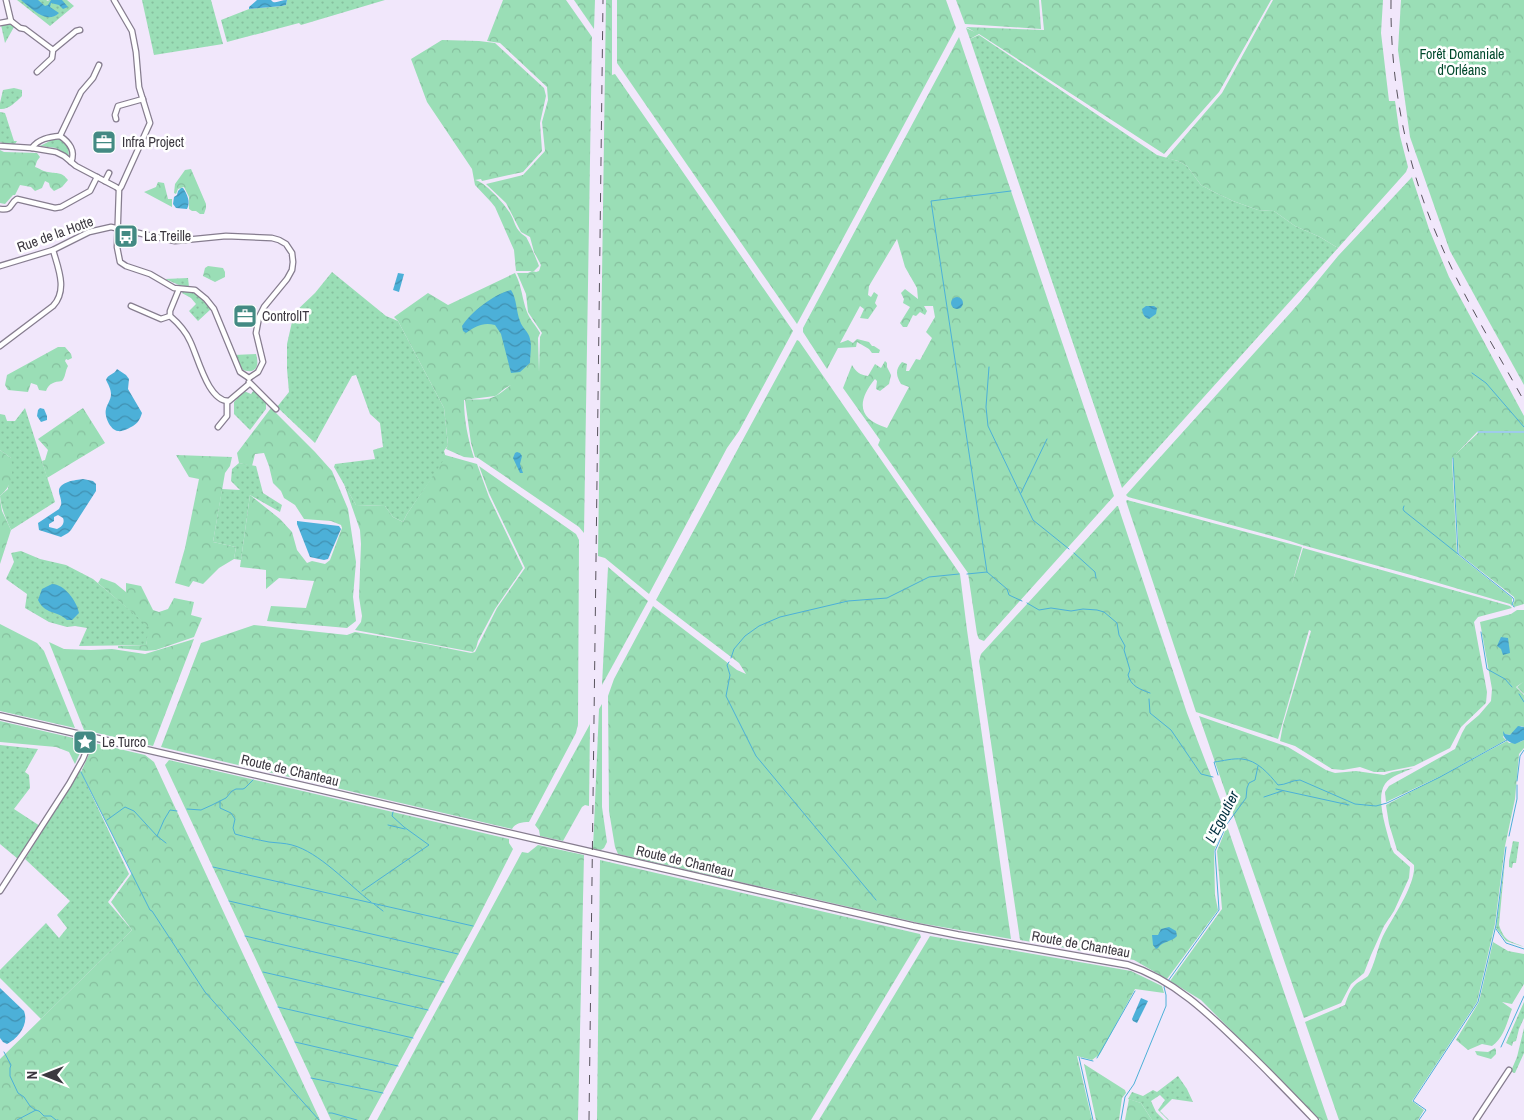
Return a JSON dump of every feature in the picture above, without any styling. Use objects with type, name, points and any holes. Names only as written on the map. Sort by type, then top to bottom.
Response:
[{"type":"main road","name":"Route de Chanteau","points":[[0,716],[958,936],[1128,965],[1144,971],[1171,986],[1201,1008],[1315,1120]]},
{"type":"street","points":[[6,0],[11,21],[53,50]]},
{"type":"street","points":[[114,0],[132,31],[139,87],[150,120],[150,126],[119,190],[117,246],[120,262],[150,274],[166,284],[194,290],[206,299],[212,306],[238,369],[276,410]]},
{"type":"street","points":[[0,24],[11,21]]},
{"type":"street","points":[[37,72],[52,58],[53,50],[76,31],[80,30]]},
{"type":"street","points":[[60,136],[81,92],[93,78],[99,65]]},
{"type":"street","points":[[116,119],[115,115],[118,106],[143,99]]},
{"type":"street","points":[[32,148],[46,138],[60,136]]},
{"type":"street","points":[[60,136],[70,145],[73,157],[71,162]]},
{"type":"street","points":[[2,146],[56,152],[119,190]]},
{"type":"street","points":[[105,181],[109,173]]},
{"type":"street","points":[[0,209],[10,208],[17,199],[55,208],[64,206],[90,191],[97,177]]},
{"type":"street","points":[[118,228],[175,241],[226,236],[272,238],[282,241],[290,248],[293,258],[292,270],[258,317],[256,333],[263,362],[258,372],[232,400],[222,400],[212,390],[190,339],[170,316],[170,311],[179,288]]},
{"type":"street","name":"Rue de la Hotte","points":[[0,266],[53,250],[89,232],[118,228]]},
{"type":"street","points":[[0,346],[58,301],[61,284],[53,250]]},
{"type":"street","points":[[131,306],[161,319],[170,316]]},
{"type":"street","points":[[218,426],[227,416],[227,401]]},
{"type":"street","points":[[0,891],[69,784],[83,759],[92,737]]},
{"type":"street","points":[[1476,1120],[1508,1070]]},
{"type":"green space","points":[[17,0],[67,0],[74,6],[50,26]]},
{"type":"green space","points":[[142,0],[211,0],[223,44],[154,55]]},
{"type":"green space","points":[[287,0],[385,0],[301,25],[299,23],[227,42],[221,20],[249,9],[286,5]]},
{"type":"green space","points":[[503,0],[566,0],[592,37],[584,533],[579,527],[475,457],[471,443],[465,400],[495,396],[464,400],[467,429],[474,458],[464,457],[446,449],[448,445],[444,408],[398,321],[394,317],[428,293],[448,305],[515,273],[525,307],[540,333],[538,338],[539,372],[540,337],[542,333],[528,312],[526,294],[517,273],[539,271],[541,265],[534,252],[530,237],[521,232],[506,203],[486,184],[523,175],[545,151],[542,122],[548,100],[547,87],[500,43],[487,41]]},
{"type":"green space","points":[[574,0],[595,0],[594,29]]},
{"type":"green space","points":[[606,0],[612,0],[612,75],[615,74],[793,331],[739,431],[727,448],[649,594],[605,558],[598,556]]},
{"type":"green space","points":[[617,0],[946,0],[956,28],[797,324],[617,63]]},
{"type":"green space","points":[[956,0],[1039,0],[1041,29],[965,24]]},
{"type":"green space","points":[[1041,0],[1271,0],[1219,92],[1164,154],[979,34],[970,39],[966,28],[975,32],[966,27],[1044,30]]},
{"type":"green space","points":[[1273,0],[1383,0],[1381,33],[1389,101],[1395,101],[1400,136],[1408,167],[1406,172],[1338,248],[1320,237],[1295,226],[1274,211],[1258,210],[1214,192],[1201,185],[1187,166],[1166,158],[1222,93]]},
{"type":"green space","name":"Forêt Domaniale d'Orléans","points":[[1401,0],[1524,0],[1524,385],[1450,251],[1410,137],[1398,50]]},
{"type":"green space","points":[[10,24],[14,27],[5,43],[1,25]]},
{"type":"green space","points":[[979,35],[1157,155],[1178,161],[1187,166],[1201,185],[1233,201],[1258,210],[1274,211],[1295,226],[1320,237],[1338,248],[1122,488],[970,39]]},
{"type":"green space","points":[[959,37],[1114,496],[984,641],[979,639],[977,634],[968,573],[878,445],[880,440],[843,388],[852,365],[858,373],[868,376],[875,364],[881,368],[885,361],[891,375],[889,384],[880,391],[876,389],[877,381],[875,379],[865,395],[863,408],[870,420],[887,428],[909,387],[901,384],[897,375],[898,368],[902,362],[907,364],[906,371],[909,371],[916,359],[920,360],[932,338],[926,332],[935,317],[933,306],[924,306],[927,311],[925,315],[920,312],[916,316],[913,315],[907,327],[903,327],[900,323],[910,307],[903,303],[904,299],[901,293],[905,289],[918,299],[917,288],[905,267],[897,239],[869,286],[868,295],[871,297],[874,292],[878,295],[875,303],[877,306],[868,319],[860,318],[864,309],[860,306],[840,343],[848,340],[853,343],[857,339],[869,342],[880,350],[879,353],[872,353],[857,342],[856,347],[838,348],[827,369],[803,332],[803,328]]},
{"type":"green space","points":[[442,40],[495,43],[544,88],[546,96],[540,123],[542,151],[523,172],[482,181],[481,179],[475,180],[484,184],[500,200],[512,217],[518,230],[526,237],[539,266],[534,271],[516,271],[514,250],[495,207],[475,185],[472,169],[427,102],[411,59]]},
{"type":"green space","points":[[14,88],[22,90],[22,96],[9,107],[0,109],[3,90]]},
{"type":"green space","points":[[0,112],[5,113],[14,141],[17,141],[15,144],[0,142]]},
{"type":"green space","points":[[60,139],[68,147],[69,156],[56,148],[40,146],[52,140]]},
{"type":"green space","points":[[0,150],[4,152],[37,153],[40,157],[35,167],[46,172],[61,174],[68,180],[62,187],[54,191],[49,183],[45,181],[42,188],[35,191],[31,187],[20,185],[15,195],[5,204],[0,203]]},
{"type":"green space","points":[[191,169],[206,204],[204,214],[189,209],[189,197],[184,187],[178,189],[176,194],[174,193],[175,184],[185,170]]},
{"type":"green space","points":[[1412,177],[1429,229],[1449,277],[1524,416],[1524,431],[1478,431],[1456,454],[1478,433],[1524,433],[1524,604],[1514,607],[1514,597],[1459,554],[1453,457],[1457,554],[1512,598],[1512,606],[1411,575],[1126,495],[1302,300],[1338,256]]},
{"type":"green space","points":[[158,182],[164,183],[168,199],[172,199],[172,207],[144,192],[156,187]]},
{"type":"green space","points":[[208,266],[223,268],[225,277],[215,282],[203,276],[205,268]]},
{"type":"green space","points":[[332,272],[386,316],[398,321],[444,408],[448,445],[444,451],[446,458],[403,522],[393,517],[385,506],[356,505],[334,467],[335,464],[375,459],[373,450],[383,447],[380,423],[370,414],[356,375],[352,376],[315,443],[277,407],[289,392],[287,344],[294,313],[315,293]]},
{"type":"green space","points":[[188,278],[189,287],[165,279]]},
{"type":"green space","points":[[184,290],[196,293],[211,309],[198,321],[189,311],[196,304],[191,298],[182,293]]},
{"type":"green space","points":[[797,340],[960,574],[1011,939],[919,923],[618,854],[615,847],[609,811],[608,696],[614,679],[653,606],[737,670],[746,674],[739,663],[656,600]]},
{"type":"green space","points":[[58,347],[65,347],[72,358],[65,361],[68,366],[62,381],[52,383],[46,391],[39,390],[37,385],[31,383],[28,392],[8,390],[5,385],[7,375]]},
{"type":"green space","points":[[256,354],[257,366],[253,371],[241,369],[234,355]]},
{"type":"green space","points":[[254,390],[266,403],[266,409],[250,430],[234,414],[234,402],[244,391],[251,394]]},
{"type":"green space","points":[[25,408],[55,502],[11,530],[0,496],[8,489],[11,458],[0,450],[0,414],[5,415],[7,421],[15,421]]},
{"type":"green space","points":[[83,408],[105,443],[47,478],[42,461],[45,460],[48,450],[38,439]]},
{"type":"green space","points":[[271,408],[332,471],[348,509],[356,562],[353,597],[356,621],[347,628],[267,621],[271,606],[306,608],[314,581],[279,578],[266,589],[266,570],[240,567],[250,495],[280,519],[292,532],[297,550],[307,563],[312,561],[325,564],[330,560],[342,528],[341,525],[331,521],[304,519],[295,505],[284,498],[281,491],[273,483],[264,453],[255,454],[252,466],[239,463],[237,453]]},
{"type":"green space","points":[[0,450],[11,458],[12,469],[10,484],[0,496]]},
{"type":"green space","points":[[176,455],[232,457],[230,466],[225,473],[213,542],[236,547],[234,559],[219,568],[203,584],[193,581],[189,587],[175,583],[185,548],[199,479],[189,477]]},
{"type":"green space","points":[[445,455],[477,464],[489,497],[523,568],[495,609],[473,652],[355,630],[361,622],[362,616],[359,597],[360,530],[344,484],[356,505],[385,506],[393,517],[403,522],[445,458]]},
{"type":"green space","points":[[239,463],[256,466],[263,493],[282,505],[280,512],[250,495],[241,560],[234,559],[236,547],[213,542],[222,489],[240,490],[231,481],[232,469]]},
{"type":"green space","points":[[479,466],[576,534],[579,540],[578,724],[576,733],[529,822],[519,823],[512,829],[161,747],[201,643],[254,625],[347,635],[355,632],[471,653],[475,652],[497,608],[525,568],[489,493]]},
{"type":"green space","points":[[0,499],[2,511],[11,530],[0,564]]},
{"type":"green space","points":[[1127,500],[1302,547],[1292,584],[1303,548],[1510,606],[1512,608],[1478,617],[1474,622],[1487,692],[1486,703],[1461,727],[1450,748],[1414,766],[1384,772],[1374,772],[1360,767],[1343,770],[1332,769],[1295,746],[1280,741],[1311,631],[1309,630],[1278,739],[1196,712]]},
{"type":"green space","points":[[1117,506],[1187,713],[1221,802],[1226,822],[1214,851],[1215,895],[1218,910],[1167,979],[1134,960],[1020,940],[979,661],[981,654]]},
{"type":"green space","points":[[21,551],[40,559],[66,565],[93,579],[150,627],[146,645],[79,646],[87,628],[67,627],[49,622],[25,608],[27,594],[6,579],[14,562],[11,553]]},
{"type":"green space","points":[[608,567],[648,601],[602,685]]},
{"type":"green space","points":[[101,578],[115,583],[126,592],[126,583],[141,586],[153,610],[159,612],[168,609],[174,598],[194,602],[191,615],[202,618],[194,637],[156,650],[146,651],[118,648],[118,646],[146,645],[149,627],[98,583]]},
{"type":"green space","points":[[1517,610],[1524,610],[1524,694],[1517,687],[1523,682],[1516,687],[1524,695],[1524,727],[1521,726],[1510,735],[1505,734],[1503,737],[1506,740],[1441,776],[1386,802],[1385,792],[1389,786],[1455,749],[1466,726],[1491,701],[1492,689],[1480,622],[1511,614]]},
{"type":"green space","points":[[0,624],[37,643],[44,651],[75,728],[0,711]]},
{"type":"green space","points":[[194,639],[153,746],[84,730],[49,642],[64,649],[112,649],[145,654]]},
{"type":"green space","points":[[602,704],[602,807],[607,842],[601,850],[593,849],[599,709]]},
{"type":"green space","points":[[1199,716],[1288,747],[1326,770],[1335,773],[1356,771],[1384,775],[1413,768],[1387,781],[1382,790],[1381,797],[1381,806],[1391,847],[1394,853],[1410,867],[1409,878],[1394,911],[1384,926],[1364,973],[1351,984],[1341,1003],[1304,1018]]},
{"type":"green space","points":[[0,721],[82,740],[84,744],[75,764],[69,752],[56,747],[0,742]]},
{"type":"green space","points":[[590,724],[589,806],[585,805],[582,807],[563,841],[540,836],[539,830],[535,825]]},
{"type":"green space","points":[[1524,740],[1524,748],[1519,754],[1515,799],[1505,846],[1495,924],[1477,1002],[1412,1101],[1424,1110],[1418,1120],[1339,1120],[1305,1022],[1345,1005],[1353,987],[1368,976],[1383,936],[1403,901],[1411,882],[1414,865],[1397,850],[1389,824],[1386,805],[1507,741],[1509,743]]},
{"type":"green space","points":[[94,743],[145,755],[154,762],[320,1120],[0,1120],[0,1059],[132,930],[111,902],[132,873],[81,772]]},
{"type":"green space","points":[[0,745],[38,749],[25,772],[29,775],[30,788],[14,809],[40,826],[18,859],[0,844]]},
{"type":"green space","points":[[169,760],[509,839],[513,849],[511,853],[475,924],[368,1120],[331,1120],[165,765]]},
{"type":"green space","points":[[80,770],[129,874],[108,902],[132,930],[41,1019],[0,978],[0,970],[46,923],[59,938],[67,928],[57,915],[70,901],[25,859]]},
{"type":"green space","points":[[1227,826],[1328,1120],[1320,1120],[1201,1000],[1170,981],[1222,909],[1217,851]]},
{"type":"green space","points":[[1513,841],[1519,842],[1516,863],[1513,863],[1512,868],[1509,867],[1509,861]]},
{"type":"green space","points":[[538,845],[584,855],[578,1120],[377,1120],[522,852],[528,853]]},
{"type":"green space","points":[[600,860],[920,934],[921,937],[811,1120],[597,1120]]},
{"type":"green space","points":[[1505,860],[1499,925],[1506,938],[1524,947],[1506,941],[1496,928]]},
{"type":"green space","points":[[930,936],[1131,971],[1162,986],[1164,993],[1135,989],[1100,1054],[1092,1060],[1077,1056],[1092,1120],[819,1120]]},
{"type":"green space","points":[[1493,942],[1508,951],[1524,954],[1524,984],[1512,1004],[1502,1002],[1512,1009],[1505,1029],[1496,1043],[1492,1046],[1482,1044],[1468,1050],[1456,1040],[1479,1002]]},
{"type":"green space","points":[[1524,1002],[1524,1018],[1516,1041],[1513,1042],[1512,1046],[1506,1043]]},
{"type":"green space","points":[[1524,1028],[1524,1053],[1514,1073],[1511,1071],[1517,1057]]},
{"type":"green space","points":[[1495,1048],[1496,1054],[1491,1059],[1477,1055],[1475,1051],[1488,1052]]},
{"type":"green space","points":[[1084,1064],[1125,1090],[1126,1093],[1122,1098],[1119,1120],[1096,1120]]},
{"type":"green space","points":[[1178,1076],[1193,1102],[1172,1099],[1160,1111],[1169,1120],[1158,1110],[1165,1100],[1160,1095],[1151,1101],[1156,1112],[1164,1120],[1152,1120],[1141,1103],[1128,1099],[1132,1092],[1143,1096],[1153,1090],[1157,1092]]},
{"type":"green space","points":[[1129,1099],[1141,1103],[1152,1120],[1125,1120]]},
{"type":"water","points":[[21,0],[38,0],[45,6],[51,0],[62,0],[68,7],[63,9],[59,5],[51,3],[50,7],[59,13],[49,17],[34,11]]},
{"type":"water","points":[[257,0],[271,0],[275,2],[287,0],[286,5],[282,6],[249,9]]},
{"type":"water","points":[[183,188],[188,198],[189,204],[187,209],[176,208],[173,204],[174,197]]},
{"type":"water","points":[[398,273],[404,274],[399,292],[393,290]]},
{"type":"water","points":[[511,290],[521,323],[531,342],[531,348],[530,363],[520,372],[511,373],[501,334],[495,325],[480,325],[466,333],[463,331],[462,326],[484,304],[497,295]]},
{"type":"water","points":[[955,297],[959,297],[963,303],[959,309],[955,309],[951,305],[951,301]]},
{"type":"water","points":[[1146,306],[1157,308],[1156,314],[1149,319],[1145,317],[1142,311]]},
{"type":"water","points":[[117,369],[129,379],[128,389],[142,413],[135,425],[120,431],[112,428],[107,419],[106,412],[111,394],[106,380]]},
{"type":"water","points":[[40,408],[44,409],[47,416],[47,420],[41,422],[37,416]]},
{"type":"water","points":[[517,452],[522,456],[520,464],[523,473],[520,473],[513,458]]},
{"type":"water","points":[[83,479],[93,481],[96,484],[96,491],[71,530],[61,537],[39,530],[38,523],[59,509],[61,500],[59,489],[61,486],[68,482]],"holes":[[[58,515],[63,518],[62,526],[59,528],[49,527],[49,524],[54,521],[54,517]]]},
{"type":"water","points":[[297,521],[339,526],[341,529],[328,559],[310,557]]},
{"type":"water","points":[[52,584],[65,590],[76,603],[79,613],[72,620],[67,620],[44,608],[38,600],[42,589]]},
{"type":"water","points":[[1501,637],[1508,638],[1510,653],[1503,655],[1501,649],[1497,646]]},
{"type":"water","points":[[1518,726],[1524,727],[1524,740],[1515,744],[1506,740],[1503,731],[1505,734],[1510,735]]},
{"type":"water","points":[[1169,927],[1176,931],[1177,936],[1156,949],[1153,945],[1152,935],[1158,935],[1161,929]]},
{"type":"water","points":[[0,988],[24,1011],[25,1016],[22,1030],[7,1044],[0,1038]]},
{"type":"water","points":[[1141,998],[1148,1001],[1137,1023],[1132,1019]]},
{"type":"waterway","points":[[987,572],[931,201],[1011,191]]},
{"type":"waterway","points":[[989,367],[986,407],[988,426],[1033,520],[1069,549]]},
{"type":"waterway","points":[[1472,373],[1486,383],[1524,427]]},
{"type":"waterway","points":[[1478,432],[1524,432]]},
{"type":"waterway","points":[[1021,493],[1047,439]]},
{"type":"waterway","points":[[1453,458],[1458,554],[1513,598],[1512,604],[1514,607]]},
{"type":"waterway","points":[[1404,506],[1404,511],[1458,554]]},
{"type":"waterway","points":[[1074,553],[1095,572],[1096,578]]},
{"type":"waterway","points":[[967,574],[987,572],[1007,589],[1009,595],[1022,601]]},
{"type":"waterway","points":[[731,658],[734,649],[745,636],[759,626],[780,617],[848,601],[887,598],[929,577],[959,574]]},
{"type":"waterway","points":[[1027,603],[1039,610],[1051,608],[1104,612],[1117,623],[1119,635],[1125,646],[1124,650],[1130,670],[1129,679],[1136,687],[1150,693]]},
{"type":"waterway","points":[[1481,632],[1487,669],[1505,679],[1512,687]]},
{"type":"waterway","points":[[729,662],[727,665],[730,675],[726,696],[756,756],[876,900]]},
{"type":"waterway","points":[[1519,694],[1524,702]]},
{"type":"waterway","points":[[1149,699],[1150,713],[1171,730],[1201,774],[1213,777]]},
{"type":"waterway","name":"L'Egoutier","points":[[1218,775],[1214,762],[1242,759],[1253,762],[1262,768],[1278,785],[1300,780],[1355,804],[1376,806],[1387,803],[1440,777],[1507,740]]},
{"type":"waterway","points":[[1517,781],[1520,756],[1524,750]]},
{"type":"waterway","name":"L'Egoutier","points":[[1168,981],[1219,910],[1215,851],[1227,824],[1246,798],[1247,788],[1249,783],[1255,780],[1258,766]]},
{"type":"waterway","points":[[81,772],[150,910],[205,992],[319,1120]]},
{"type":"waterway","points":[[187,809],[201,810],[226,798],[232,791],[245,788],[253,780]]},
{"type":"waterway","points":[[1509,836],[1517,799],[1517,785]]},
{"type":"waterway","points":[[1276,789],[1349,805]]},
{"type":"waterway","points":[[1264,797],[1282,791]]},
{"type":"waterway","points":[[220,801],[220,808],[231,813],[235,819],[233,828],[235,834],[269,842],[289,844],[302,849],[323,861],[371,902]]},
{"type":"waterway","points":[[107,820],[125,807],[134,811],[157,836],[170,810],[177,811]]},
{"type":"waterway","points":[[362,891],[429,845],[404,827],[392,816],[393,812]]},
{"type":"waterway","points":[[388,825],[405,829]]},
{"type":"waterway","points":[[157,836],[166,843]]},
{"type":"waterway","points":[[1419,1120],[1426,1110],[1413,1101],[1478,1002],[1496,925],[1506,847]]},
{"type":"waterway","points":[[213,867],[473,926]]},
{"type":"waterway","points":[[229,901],[458,954]]},
{"type":"waterway","points":[[374,904],[383,911]]},
{"type":"waterway","points":[[1496,929],[1506,943],[1524,949]]},
{"type":"waterway","points":[[245,936],[444,982]]},
{"type":"waterway","points":[[263,972],[428,1010]]},
{"type":"waterway","name":"L'Egoutier","points":[[1121,1120],[1125,1097],[1134,1084],[1166,1006],[1164,987],[1166,984]]},
{"type":"waterway","points":[[1097,1058],[1135,991]]},
{"type":"waterway","points":[[1501,1047],[1524,996]]},
{"type":"waterway","points":[[278,1007],[413,1038]]},
{"type":"waterway","points":[[295,1042],[398,1066]]},
{"type":"waterway","points":[[4,1052],[11,1065],[10,1076],[18,1093],[35,1110],[44,1116],[51,1116],[56,1120]]},
{"type":"waterway","points":[[1079,1057],[1093,1120]]},
{"type":"waterway","points":[[1081,1058],[1093,1061]]},
{"type":"waterway","points":[[311,1078],[383,1093]]},
{"type":"waterway","points":[[17,1120],[36,1110]]},
{"type":"waterway","points":[[329,1113],[357,1120]]},
{"type":"railway","points":[[589,1120],[603,0]]},
{"type":"railway","points":[[1391,0],[1391,32],[1397,95],[1410,157],[1419,188],[1451,267],[1524,401]]},
{"type":"place","name":"Infra Project","points":[[104,142]]},
{"type":"place","name":"La Treille","points":[[126,236]]},
{"type":"place","name":"ControlIT","points":[[245,316]]},
{"type":"place","name":"Le Turco","points":[[85,742]]}]
